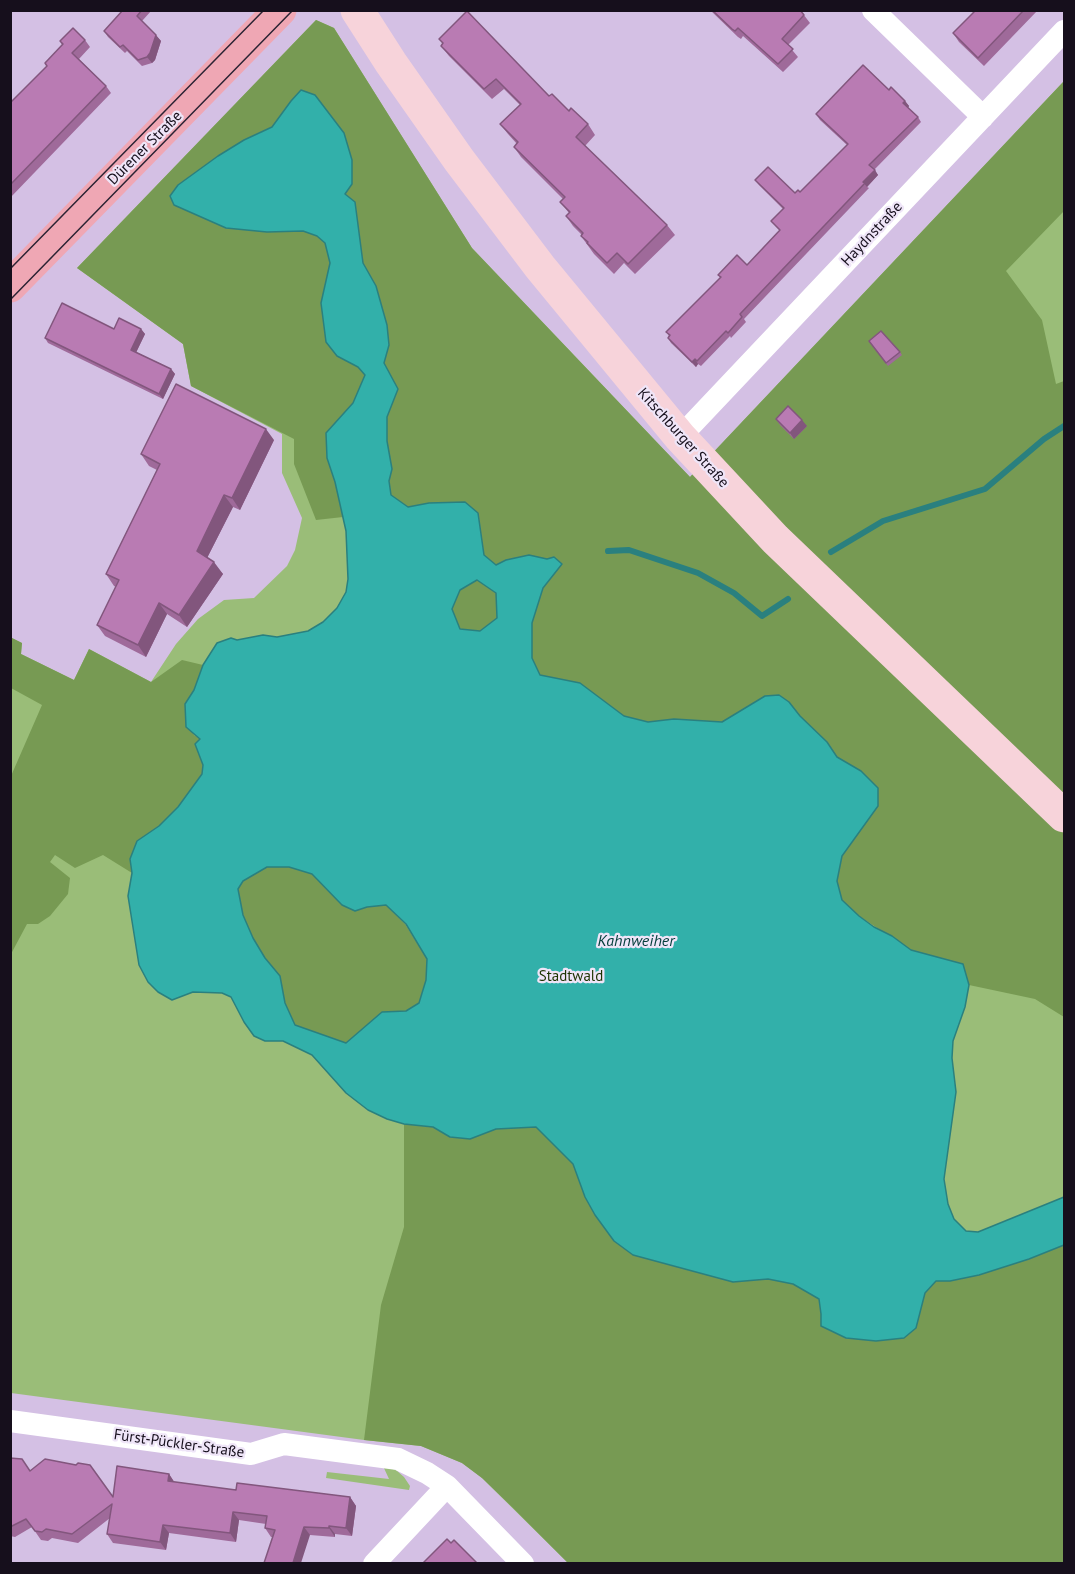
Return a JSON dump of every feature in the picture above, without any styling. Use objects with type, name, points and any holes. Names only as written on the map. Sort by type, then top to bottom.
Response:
[{"type":"main road","name":"Dürener Straße","points":[[10,286],[280,10]]},
{"type":"street","name":"Kitschburger Straße","points":[[357,10],[459,160],[540,267],[680,437],[775,539],[1065,816]]},
{"type":"street","points":[[873,10],[983,117]]},
{"type":"street","name":"Haydnstraße","points":[[680,437],[1065,31]]},
{"type":"street","name":"Fürst-Pückler-Straße","points":[[10,1421],[251,1454],[284,1444],[398,1459],[447,1486],[523,1563]]},
{"type":"street","points":[[374,1563],[447,1486]]},
{"type":"green space","name":"Stadtwald","points":[[316,20],[334,28],[472,248],[690,477],[1064,81],[1064,1563],[568,1563],[482,1478],[462,1463],[421,1446],[11,1393],[10,637],[22,643],[21,654],[74,680],[89,649],[151,682],[176,644],[198,619],[224,600],[254,598],[287,566],[295,550],[302,518],[282,473],[282,434],[191,386],[183,344],[77,268]]},
{"type":"green space","points":[[383,1466],[396,1470],[404,1477],[410,1486],[409,1490],[326,1478],[327,1472],[389,1479]]},
{"type":"shaded area","points":[[316,20],[334,28],[472,248],[690,477],[1064,81],[1064,211],[1006,271],[1042,320],[1056,384],[1064,381],[1064,1017],[1035,999],[969,985],[962,964],[911,950],[859,916],[842,900],[837,881],[842,856],[856,837],[861,771],[837,757],[827,742],[789,702],[779,695],[722,722],[674,719],[648,722],[624,716],[580,684],[540,675],[532,658],[532,623],[543,588],[562,564],[554,557],[547,559],[529,555],[506,560],[496,565],[484,555],[478,513],[429,503],[408,507],[391,495],[389,481],[392,469],[387,441],[387,417],[398,389],[384,363],[389,345],[376,286],[363,263],[355,202],[345,194],[352,184],[352,160],[344,133],[315,95],[291,101],[272,127],[218,156],[267,232],[303,231],[317,236],[325,243],[330,263],[321,303],[338,356],[358,367],[365,375],[353,403],[326,433],[327,458],[343,517],[316,520],[294,464],[294,439],[191,386],[183,344],[77,268]]},
{"type":"shaded area","points":[[477,580],[496,593],[497,618],[480,631],[460,629],[452,609],[460,590]]},
{"type":"shaded area","points":[[10,637],[22,643],[21,654],[74,680],[89,649],[151,682],[182,660],[203,665],[194,690],[185,704],[194,735],[200,739],[195,744],[203,765],[202,774],[178,807],[159,826],[137,841],[130,859],[132,873],[103,855],[75,868],[55,855],[50,862],[70,878],[68,894],[50,916],[38,924],[27,924],[11,954],[11,776],[42,705],[11,688]]},
{"type":"shaded area","points":[[267,867],[289,867],[312,874],[328,891],[355,911],[386,905],[405,924],[427,959],[426,980],[419,1003],[406,1011],[382,1012],[346,1043],[295,1025],[285,1003],[280,976],[265,958],[243,915],[238,889],[242,881]]},
{"type":"shaded area","points":[[404,1124],[433,1127],[450,1137],[470,1139],[496,1129],[536,1127],[573,1164],[585,1197],[595,1215],[614,1241],[633,1255],[733,1282],[768,1279],[793,1284],[819,1299],[821,1314],[921,1306],[925,1293],[936,1281],[950,1281],[1029,1259],[1064,1245],[1064,1563],[568,1563],[482,1478],[462,1463],[421,1446],[364,1440],[381,1305],[404,1227]]},
{"type":"water","name":"Kahnweiher","points":[[301,90],[315,95],[344,133],[352,160],[352,184],[345,194],[355,202],[363,263],[376,286],[387,325],[389,345],[384,363],[398,389],[387,417],[387,441],[392,469],[389,481],[391,495],[408,507],[429,503],[465,502],[478,513],[484,555],[496,565],[506,560],[529,555],[547,559],[554,557],[562,564],[543,588],[532,623],[532,658],[540,675],[580,683],[624,716],[648,722],[674,719],[722,722],[765,696],[779,695],[789,702],[827,742],[837,757],[861,771],[878,788],[878,806],[842,856],[837,881],[842,900],[874,927],[892,936],[911,950],[963,964],[969,985],[965,1007],[953,1041],[952,1058],[956,1092],[944,1179],[948,1204],[954,1219],[966,1231],[978,1232],[1064,1197],[1064,1245],[979,1275],[950,1281],[936,1281],[925,1293],[916,1328],[904,1338],[876,1341],[846,1338],[821,1326],[819,1299],[793,1284],[768,1279],[733,1282],[633,1255],[614,1241],[595,1215],[585,1197],[573,1164],[536,1127],[496,1129],[470,1139],[450,1137],[433,1127],[404,1124],[387,1119],[368,1110],[346,1093],[312,1055],[283,1041],[265,1041],[254,1036],[231,997],[222,993],[193,992],[172,1000],[158,992],[148,982],[139,965],[128,896],[132,873],[130,859],[137,841],[159,826],[178,807],[202,774],[203,765],[195,744],[200,739],[186,727],[185,704],[194,690],[203,665],[217,643],[231,638],[237,640],[263,635],[277,637],[308,631],[323,622],[337,608],[346,592],[348,579],[346,531],[327,458],[326,433],[353,403],[365,375],[358,367],[337,356],[326,342],[321,303],[330,263],[325,243],[317,236],[303,231],[267,232],[226,228],[174,205],[170,196],[178,185],[218,156],[272,127]],"holes":[[[477,580],[496,593],[497,618],[480,631],[460,629],[452,609],[460,590]],[[267,867],[289,867],[312,874],[342,905],[355,911],[386,905],[406,924],[427,959],[426,980],[419,1003],[406,1011],[382,1012],[346,1043],[295,1025],[285,1003],[280,976],[265,958],[243,915],[238,889],[243,881]]]},
{"type":"building","points":[[123,10],[142,10],[137,16],[156,35],[147,57],[138,60],[104,31]]},
{"type":"building","points":[[712,10],[800,10],[804,15],[782,39],[793,49],[778,64],[738,28],[735,31],[732,29]]},
{"type":"building","points":[[973,10],[1024,10],[978,58],[953,33],[974,12]]},
{"type":"building","points":[[467,11],[549,96],[552,94],[569,111],[571,108],[588,124],[576,137],[667,225],[628,264],[617,253],[607,263],[587,243],[581,236],[583,233],[566,216],[570,212],[560,202],[565,197],[514,147],[518,142],[500,124],[521,104],[496,79],[484,89],[441,46],[443,43],[439,39]]},
{"type":"building","points":[[73,28],[85,40],[72,53],[106,86],[10,185],[10,103],[47,66],[45,63],[63,44],[60,41]]},
{"type":"building","points":[[863,65],[889,90],[891,87],[918,117],[869,165],[875,170],[863,182],[865,183],[740,314],[742,317],[728,333],[726,331],[697,361],[695,359],[692,362],[668,338],[670,335],[666,332],[721,277],[718,275],[737,255],[747,265],[780,230],[771,221],[784,208],[755,180],[768,167],[795,193],[798,190],[800,192],[848,144],[816,114]]},
{"type":"building","points":[[62,303],[114,329],[119,318],[141,329],[131,350],[171,369],[159,394],[45,338]]},
{"type":"building","points":[[881,331],[900,352],[886,363],[869,341]]},
{"type":"building","points":[[176,384],[266,429],[232,498],[224,495],[197,551],[214,562],[179,615],[159,603],[138,645],[97,625],[119,580],[106,574],[160,464],[141,454]]},
{"type":"building","points":[[788,406],[802,420],[790,433],[776,419]]},
{"type":"building","points":[[10,1458],[22,1459],[30,1471],[45,1459],[76,1465],[78,1463],[90,1465],[113,1497],[117,1466],[169,1474],[168,1481],[236,1490],[237,1483],[350,1497],[346,1528],[304,1527],[293,1563],[264,1563],[275,1530],[265,1528],[267,1516],[233,1512],[230,1533],[163,1525],[160,1542],[107,1534],[112,1504],[72,1534],[46,1529],[42,1532],[35,1531],[26,1519],[10,1527]]},
{"type":"building","points":[[447,1539],[451,1543],[454,1540],[477,1563],[423,1563]]},
{"type":"waterway","points":[[831,552],[883,521],[985,489],[1044,439],[1064,426]]},
{"type":"waterway","points":[[608,551],[629,550],[698,573],[734,593],[762,616],[788,599]]},
{"type":"tram line","points":[[10,269],[264,10]]},
{"type":"tram line","points":[[10,300],[293,10]]}]
